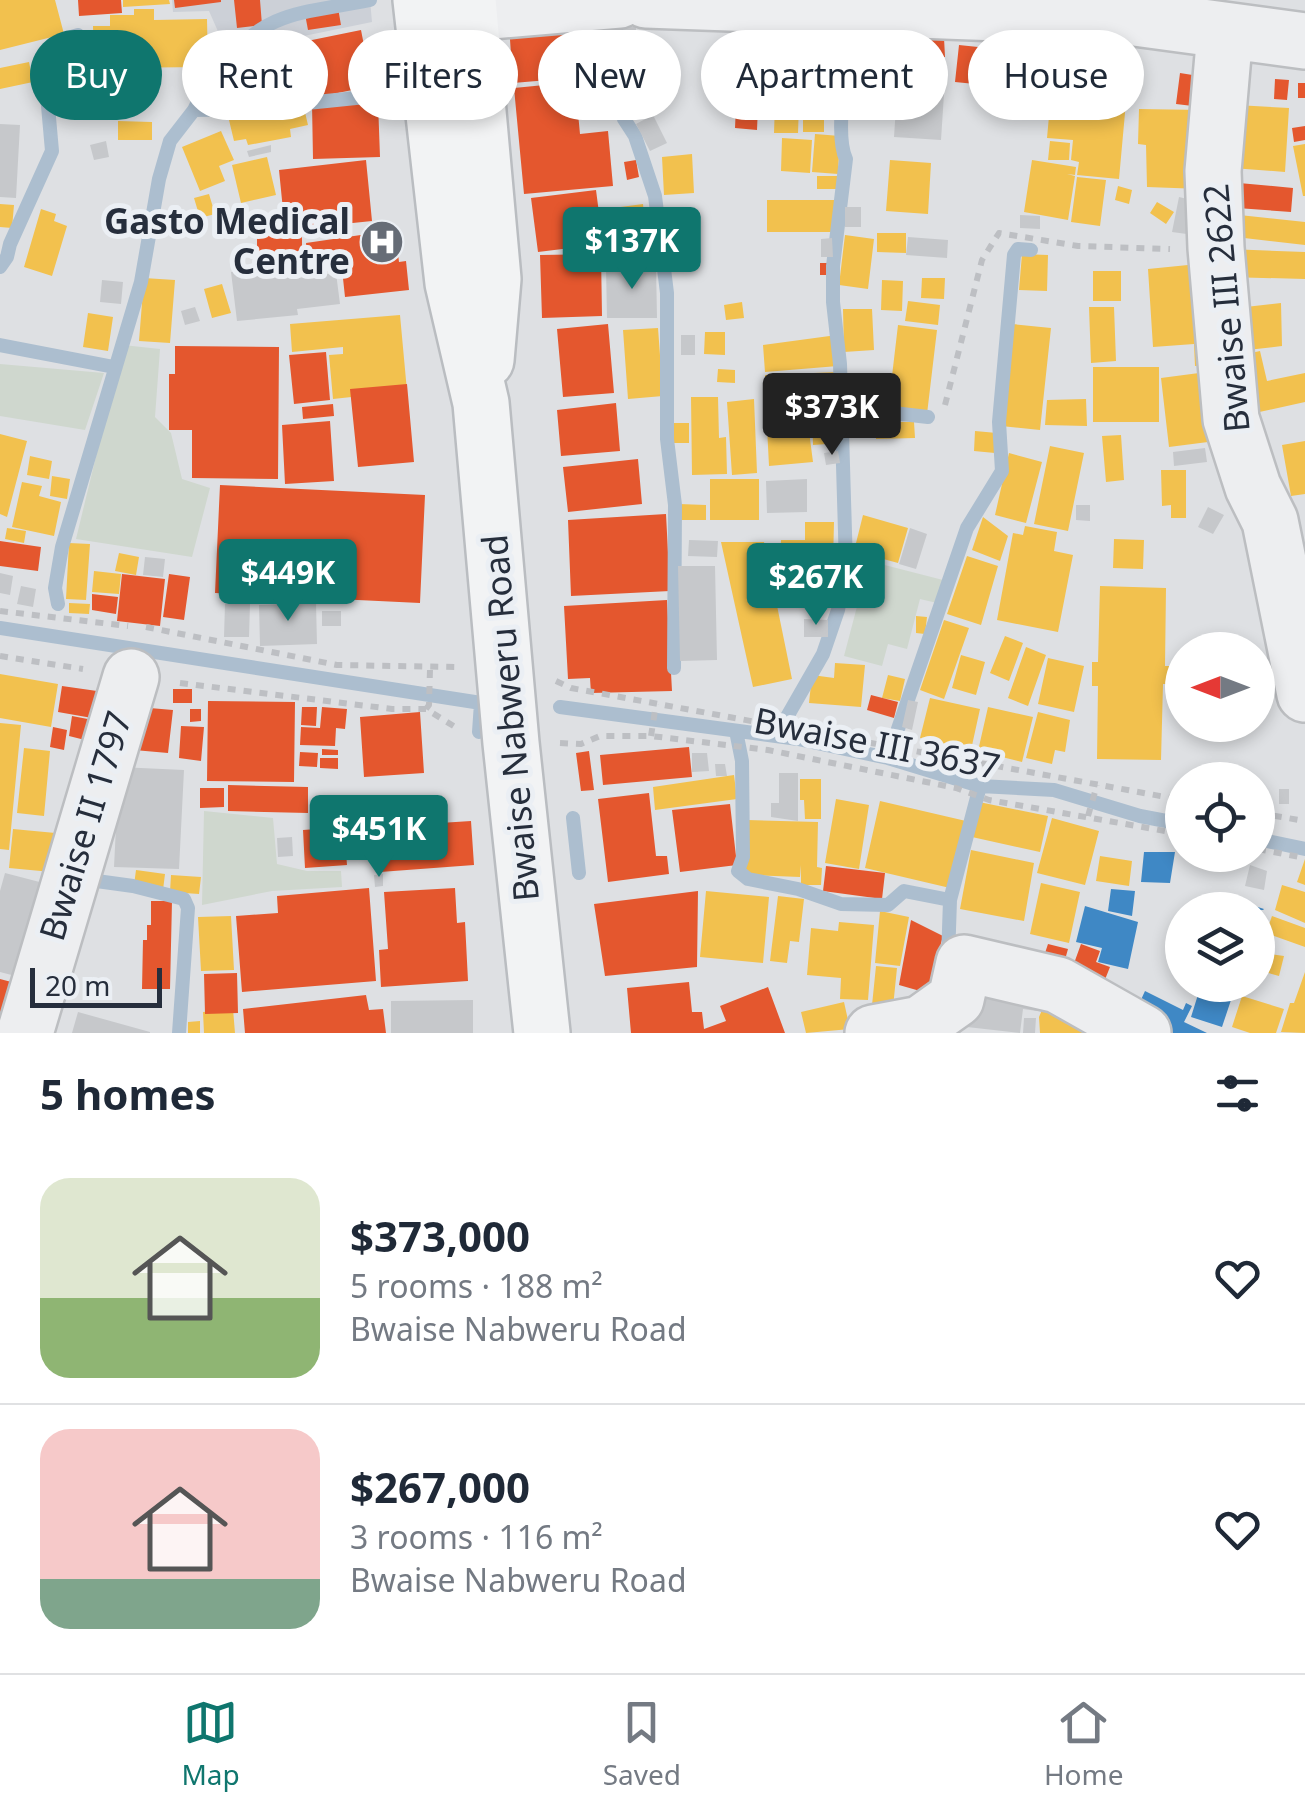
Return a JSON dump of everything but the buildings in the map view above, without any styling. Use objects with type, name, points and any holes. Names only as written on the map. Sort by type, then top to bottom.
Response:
[{"type":"main road","name":"Bwaise Nabweru Road","points":[[453,4],[493,279],[482,403],[511,743],[542,1033]]},
{"type":"street","points":[[453,4],[619,0]]},
{"type":"street","points":[[646,0],[1134,18],[1305,41]]},
{"type":"street","name":"Bwaise III 2622","points":[[1225,32],[1214,172],[1216,248],[1231,418],[1253,487],[1270,521],[1305,694]]},
{"type":"street","name":"Bwaise II 1797","points":[[25,1033],[130,677]]},
{"type":"street","points":[[874,1033],[921,1024],[956,999],[964,962],[1058,985],[1144,1033]]},
{"type":"path","points":[[945,405],[982,260],[999,233],[1078,246],[1216,248]]},
{"type":"path","points":[[0,611],[164,629],[337,665],[456,667],[505,674]]},
{"type":"path","points":[[0,656],[130,677],[392,709],[426,709],[468,735],[511,743],[581,744],[600,736],[651,736],[768,750],[956,788],[989,800],[1165,831]]},
{"type":"path","points":[[426,709],[430,669]]},
{"type":"path","name":"Bwaise III 3637","points":[[572,688],[1165,797]]},
{"type":"path","points":[[651,736],[656,704]]},
{"type":"path","points":[[1088,816],[1097,785]]},
{"type":"path","points":[[1275,816],[1305,821]]},
{"type":"path","points":[[1275,852],[1305,858]]},
{"type":"shaded area","points":[[172,0],[370,0],[372,22],[328,31],[217,30],[209,11],[173,12]]},
{"type":"shaded area","points":[[123,345],[160,349],[155,417],[171,433],[182,479],[210,488],[192,557],[76,539]]},
{"type":"shaded area","points":[[0,364],[104,373],[85,430],[0,416]]},
{"type":"shaded area","points":[[869,561],[943,580],[937,603],[920,599],[907,649],[888,644],[882,666],[844,656]]},
{"type":"shaded area","points":[[204,811],[273,818],[277,864],[307,871],[341,871],[342,887],[272,891],[202,905]]},
{"type":"waterway","points":[[260,30],[289,16],[370,0]]},
{"type":"waterway","points":[[620,12],[624,119],[635,136],[655,196],[667,293],[667,439],[675,505],[674,668]]},
{"type":"waterway","points":[[58,604],[55,588],[62,547],[141,282],[159,179],[170,141],[194,110],[348,99]]},
{"type":"waterway","points":[[0,267],[52,151],[49,120]]},
{"type":"waterway","points":[[776,736],[823,654],[838,610],[846,566],[840,364],[833,302],[833,266],[846,159],[842,120]]},
{"type":"waterway","points":[[888,758],[967,528],[1002,471],[999,422],[1014,255],[1018,249],[1031,250]]},
{"type":"waterway","points":[[0,345],[114,367]]},
{"type":"waterway","points":[[841,407],[928,417]]},
{"type":"waterway","points":[[0,628],[481,703],[479,732]]},
{"type":"waterway","points":[[560,707],[798,739],[888,758],[980,786],[1054,790],[1165,821]]},
{"type":"waterway","points":[[736,731],[742,761],[743,857],[738,871],[748,879],[798,889],[841,904],[888,905],[904,891],[950,900]]},
{"type":"waterway","points":[[948,959],[950,900],[980,786]]},
{"type":"waterway","points":[[573,818],[579,873]]},
{"type":"waterway","points":[[1275,843],[1305,849]]},
{"type":"waterway","points":[[82,879],[184,899],[188,908],[179,1033]]},
{"type":"place","name":"Gasto Medical Centre","points":[[382,242]]}]
